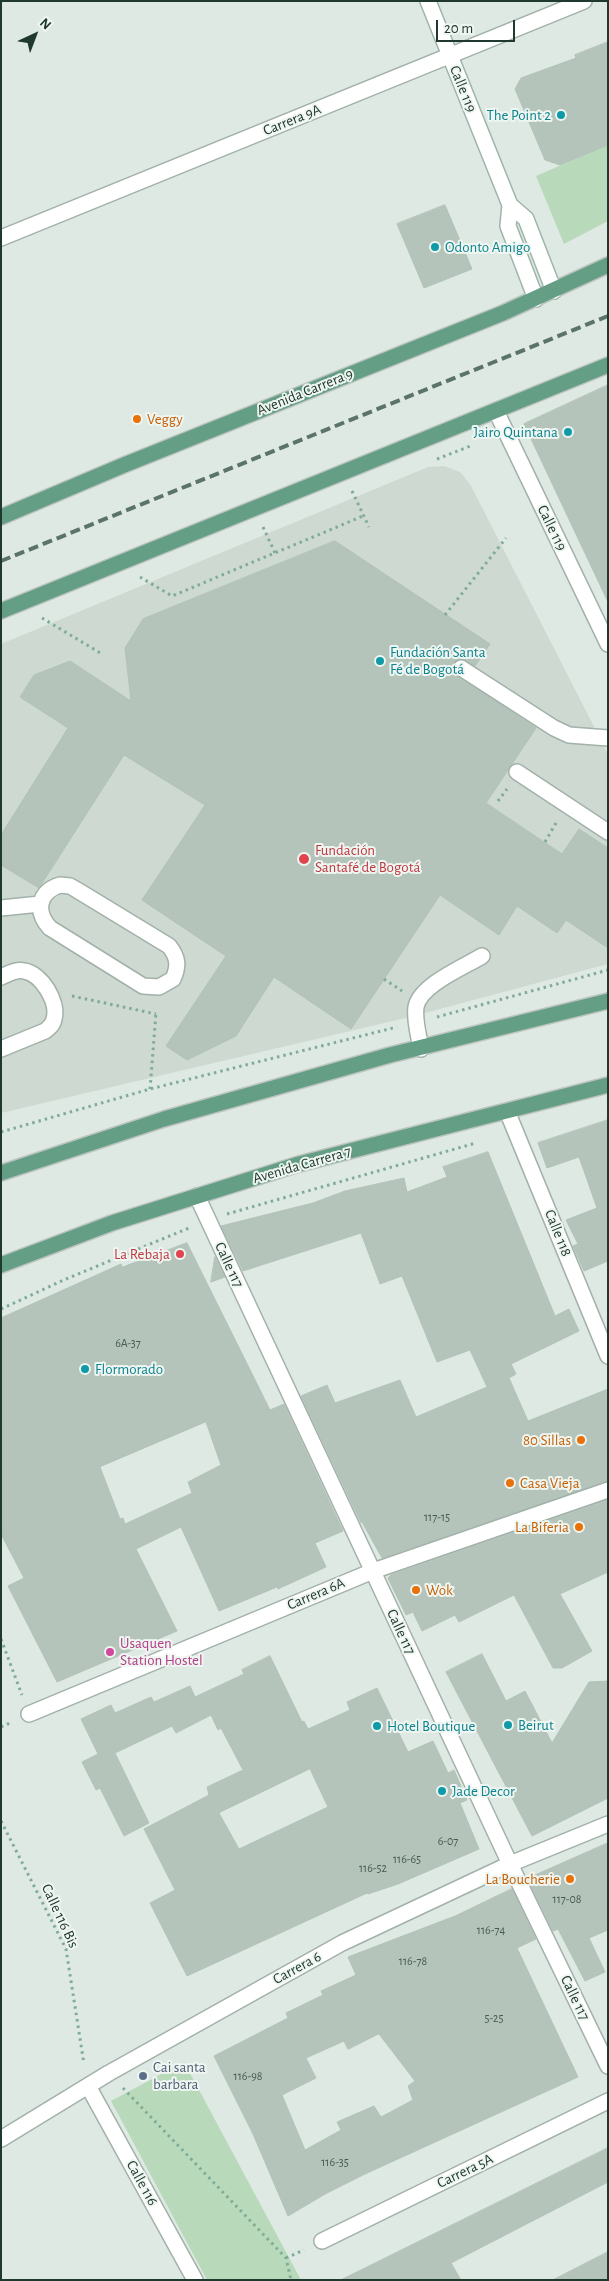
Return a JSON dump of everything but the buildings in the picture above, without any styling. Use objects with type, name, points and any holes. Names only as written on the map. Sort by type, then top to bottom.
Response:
[{"type":"main road","name":"Avenida Carrera 9","points":[[1,517],[124,465],[536,299],[608,265]]},
{"type":"main road","points":[[1,611],[608,365]]},
{"type":"main road","points":[[1,1173],[164,1119],[390,1055],[422,1049],[608,1001]]},
{"type":"main road","name":"Avenida Carrera 7","points":[[1,1265],[112,1223],[299,1164],[608,1085]]},
{"type":"street","name":"Calle 119","points":[[428,1],[510,205],[526,219],[554,291]]},
{"type":"street","name":"Carrera 9A","points":[[1,238],[584,1]]},
{"type":"street","name":"Calle 119","points":[[510,205],[508,226],[536,299]]},
{"type":"street","name":"Calle 119","points":[[496,411],[608,644]]},
{"type":"street","points":[[461,668],[554,728],[569,735],[608,738]]},
{"type":"street","points":[[517,772],[608,832]]},
{"type":"street","points":[[70,886],[169,946],[175,954],[177,971],[173,979],[159,988],[143,986],[50,928],[43,921],[40,904],[43,896],[51,888],[70,886]]},
{"type":"street","points":[[1,908],[40,904]]},
{"type":"street","points":[[422,1049],[416,1022],[416,1008],[422,992],[482,956]]},
{"type":"street","points":[[1,977],[18,970],[40,978],[47,990],[55,1015],[51,1026],[45,1031],[1,1049]]},
{"type":"street","name":"Calle 118","points":[[507,1111],[608,1356]]},
{"type":"street","name":"Calle 117","points":[[197,1196],[288,1380],[373,1571],[510,1864],[608,2066]]},
{"type":"street","name":"Carrera 6A","points":[[29,1714],[373,1571],[608,1490]]},
{"type":"street","name":"Carrera 6","points":[[1,2139],[109,2073],[342,1943],[510,1864],[608,1824]]},
{"type":"street","name":"Calle 116","points":[[88,2086],[195,2280]]},
{"type":"street","name":"Carrera 5A","points":[[322,2241],[608,2101]]},
{"type":"path","points":[[352,490],[369,527]]},
{"type":"path","points":[[139,576],[172,596],[364,516]]},
{"type":"path","points":[[263,527],[275,553]]},
{"type":"path","points":[[445,614],[506,538]]},
{"type":"path","points":[[42,618],[102,654]]},
{"type":"path","points":[[545,842],[558,819]]},
{"type":"path","points":[[1,1132],[150,1089],[416,1022],[608,970]]},
{"type":"path","points":[[150,1089],[159,988]]},
{"type":"path","points":[[47,990],[156,1014]]},
{"type":"path","points":[[1,1310],[66,1279],[208,1220],[478,1142]]},
{"type":"path","points":[[1,1640],[29,1714]]},
{"type":"path","name":"Calle 116 Bis","points":[[1,1822],[66,1948],[88,2086]]},
{"type":"path","points":[[109,2073],[286,2258],[291,2280]]},
{"type":"shaded area","name":"Fundación Santafé de Bogotá","points":[[444,466],[460,472],[470,484],[608,754],[608,964],[410,1017],[1,1113],[1,644],[428,467]]},
{"type":"green space","points":[[608,145],[608,221],[564,244],[536,176]]},
{"type":"green space","points":[[184,2062],[301,2280],[207,2280],[111,2101]]},
{"type":"railway","points":[[1,561],[608,316]]},
{"type":"place","name":"The Point 2","points":[[561,115]]},
{"type":"place","name":"Odonto Amigo","points":[[435,247]]},
{"type":"place","name":"Veggy","points":[[137,419]]},
{"type":"place","name":"Jairo Quintana","points":[[568,432]]},
{"type":"place","name":"Fundación Santa Fé de Bogotá","points":[[380,661]]},
{"type":"place","name":"Fundación Santafé de Bogotá","points":[[304,859]]},
{"type":"place","name":"La Rebaja","points":[[180,1254]]},
{"type":"place","name":"Flormorado","points":[[85,1369]]},
{"type":"place","name":"80 Sillas","points":[[581,1440]]},
{"type":"place","name":"Casa Vieja","points":[[510,1483]]},
{"type":"place","name":"La Biferia","points":[[579,1527]]},
{"type":"place","name":"Wok","points":[[416,1590]]},
{"type":"place","name":"Usaquen Station Hostel","points":[[110,1652]]},
{"type":"place","name":"Beirut","points":[[508,1725]]},
{"type":"place","name":"Hotel Boutique","points":[[377,1726]]},
{"type":"place","name":"Jade Decor","points":[[442,1791]]},
{"type":"place","name":"La Boucherie","points":[[570,1879]]},
{"type":"place","name":"Cai santa barbara","points":[[143,2076]]}]
